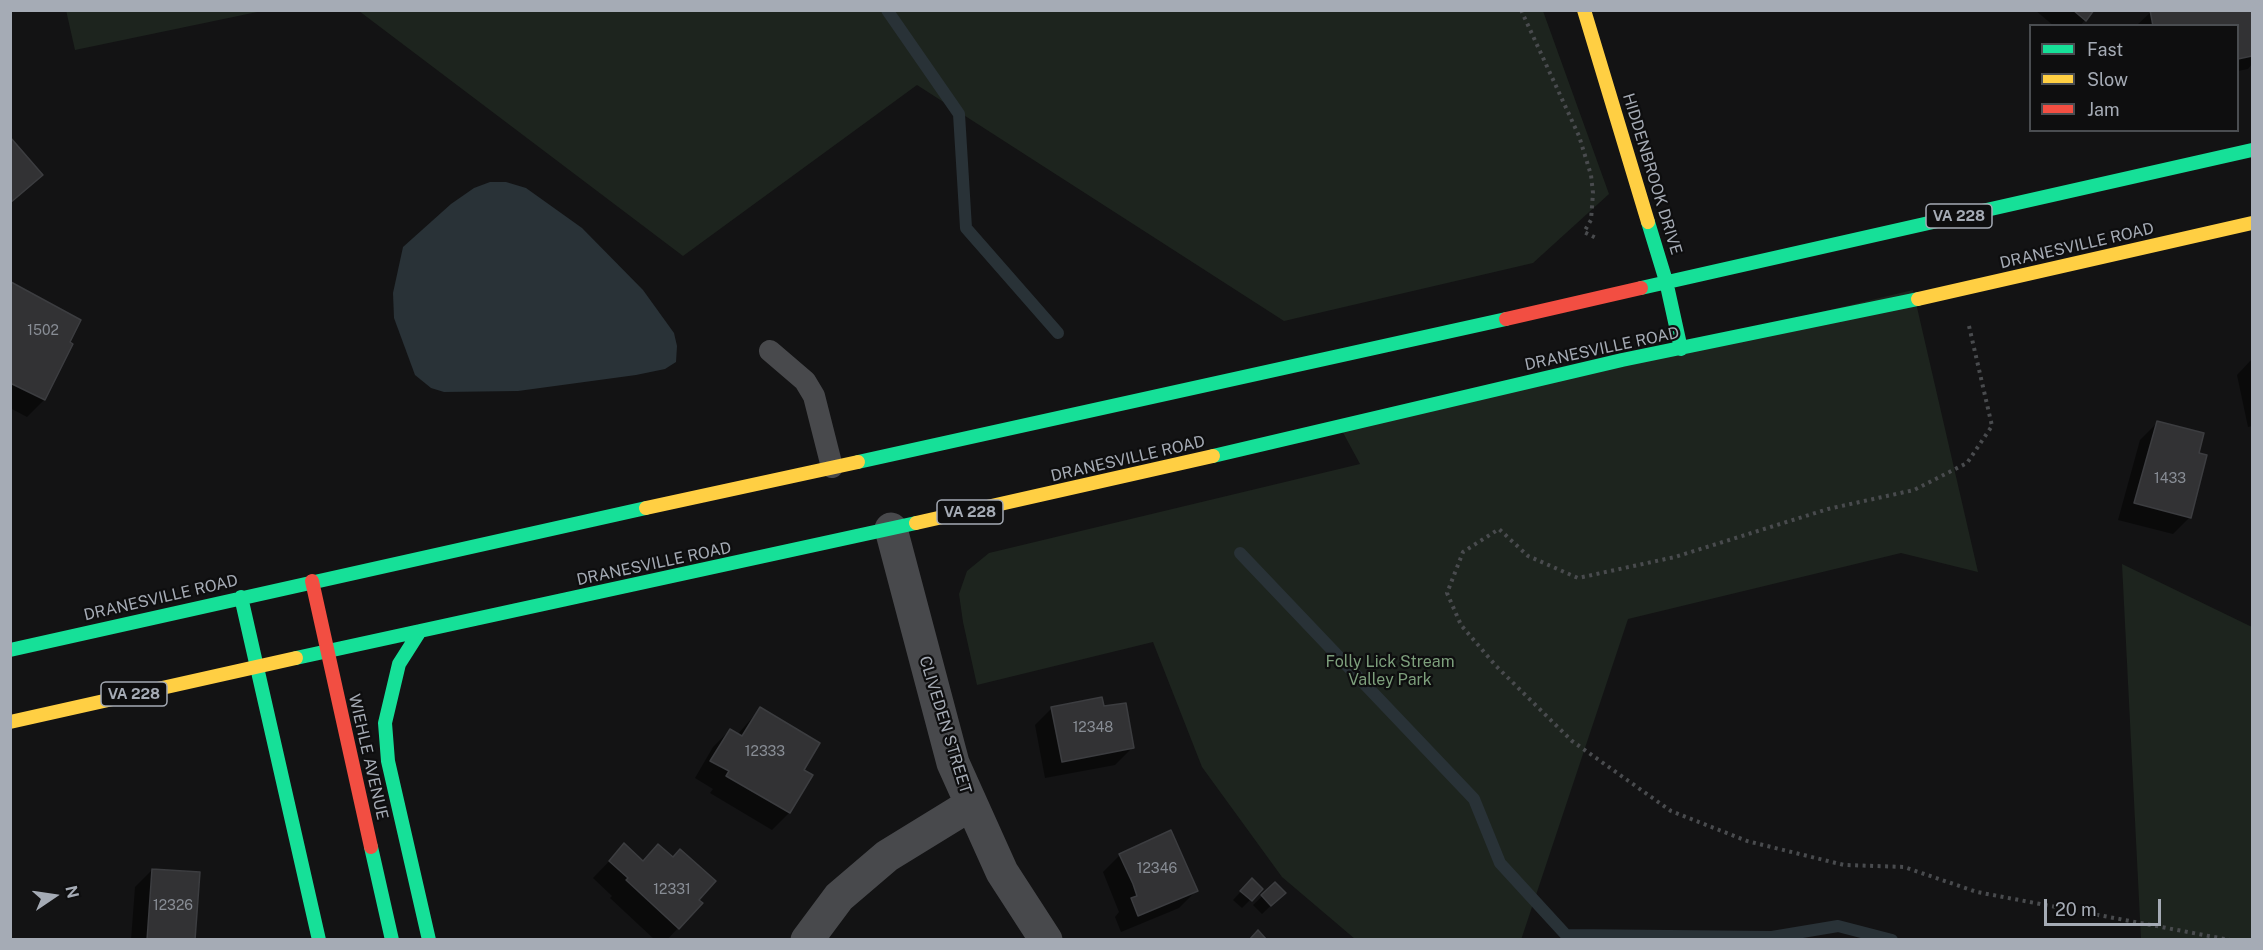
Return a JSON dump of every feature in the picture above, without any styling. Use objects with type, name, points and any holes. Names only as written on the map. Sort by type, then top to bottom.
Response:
[{"type":"main road","name":"HIDDENBROOK DRIVE","points":[[1584,10],[1666,281],[1681,349]]},
{"type":"main road","name":"DRANESVILLE ROAD","points":[[10,650],[2253,150]]},
{"type":"main road","name":"DRANESVILLE ROAD","points":[[10,723],[1313,434],[1622,360],[1964,290],[2253,223]]},
{"type":"main road","name":"WIEHLE AVENUE","points":[[312,581],[392,939]]},
{"type":"main road","points":[[241,597],[319,939]]},
{"type":"main road","points":[[420,631],[399,664],[385,723],[388,761],[429,939]]},
{"type":"street","name":"CLIVEDEN STREET","points":[[891,529],[953,763],[1002,872],[1046,939]]},
{"type":"street","points":[[807,939],[839,897],[886,856],[970,805]]},
{"type":"lane","points":[[770,351],[805,381],[814,396],[832,467]]},
{"type":"path","points":[[1521,10],[1579,136],[1591,175],[1593,193],[1591,220],[1584,232],[1596,238]]},
{"type":"path","points":[[1964,290],[1969,328],[1992,426],[1967,463],[1914,490],[1828,509],[1675,557],[1578,578],[1528,556],[1499,529],[1463,552],[1447,593],[1461,625],[1496,666],[1572,741],[1671,812],[1747,841],[1844,865],[1904,867],[1977,892],[2128,922],[2230,939]]},
{"type":"green space","points":[[66,10],[262,10],[262,11],[75,50]]},
{"type":"green space","points":[[359,11],[1543,11],[1609,194],[1533,263],[1284,321],[917,85],[683,256]]},
{"type":"green space","name":"Folly Lick Stream Valley Park","points":[[1913,290],[1978,572],[1901,553],[1628,619],[1521,940],[1355,939],[1282,877],[1202,767],[1153,642],[977,685],[959,594],[967,571],[989,553],[1360,464],[1340,427]]},
{"type":"green space","points":[[2122,564],[2252,627],[2252,939],[2141,939]]},
{"type":"shaded area","points":[[490,182],[506,182],[526,188],[582,228],[643,290],[674,333],[677,346],[676,362],[665,369],[636,375],[518,391],[444,392],[431,388],[415,375],[394,318],[393,293],[403,247],[451,204],[474,188]]},
{"type":"building","points":[[2073,10],[2094,10],[2086,21]]},
{"type":"building","points":[[2150,10],[2252,10],[2252,56],[2239,59],[2239,24],[2153,24]]},
{"type":"building","points":[[10,137],[43,175],[10,203]]},
{"type":"building","points":[[11,282],[81,320],[70,342],[73,344],[45,400],[10,383]]},
{"type":"building","points":[[2157,421],[2204,433],[2199,453],[2207,455],[2191,518],[2134,503]]},
{"type":"building","points":[[1102,697],[1104,706],[1126,703],[1134,748],[1062,762],[1051,707]]},
{"type":"building","points":[[760,707],[820,743],[804,770],[813,775],[790,813],[726,776],[729,771],[710,761],[730,729],[742,736]]},
{"type":"building","points":[[1171,830],[1198,891],[1138,916],[1131,898],[1137,896],[1119,854]]},
{"type":"building","points":[[624,843],[643,861],[658,844],[673,857],[680,849],[716,881],[699,900],[703,903],[679,929],[609,861]]},
{"type":"building","points":[[152,869],[200,872],[195,940],[147,940]]},
{"type":"building","points":[[1252,878],[1263,889],[1252,901],[1240,891]]},
{"type":"building","points":[[1275,882],[1286,893],[1271,906],[1261,895]]},
{"type":"building","points":[[1258,930],[1267,940],[1249,940]]},
{"type":"waterway","points":[[887,10],[959,114],[966,228],[1058,333]]},
{"type":"waterway","points":[[1240,553],[1474,799],[1500,863],[1566,935],[1772,937],[1838,926],[1892,940]]},
{"type":"traffic: fast","points":[[1641,288],[2252,150]]},
{"type":"traffic: fast","points":[[1648,222],[1666,281],[1681,349]]},
{"type":"traffic: fast","points":[[1213,456],[1622,360],[1918,299]]},
{"type":"traffic: fast","points":[[858,462],[1506,319]]},
{"type":"traffic: fast","points":[[10,650],[646,508]]},
{"type":"traffic: fast","points":[[296,658],[916,523]]},
{"type":"traffic: fast","points":[[241,597],[319,940]]},
{"type":"traffic: fast","points":[[420,631],[399,664],[385,723],[388,761],[429,940]]},
{"type":"traffic: fast","points":[[371,847],[392,940]]},
{"type":"traffic: slow","points":[[1584,10],[1648,222]]},
{"type":"traffic: slow","points":[[1918,299],[2252,223]]},
{"type":"traffic: slow","points":[[916,523],[1213,456]]},
{"type":"traffic: slow","points":[[646,508],[858,462]]},
{"type":"traffic: slow","points":[[10,722],[296,658]]},
{"type":"traffic: jam","points":[[1506,319],[1641,288]]},
{"type":"traffic: jam","points":[[312,581],[371,847]]}]
